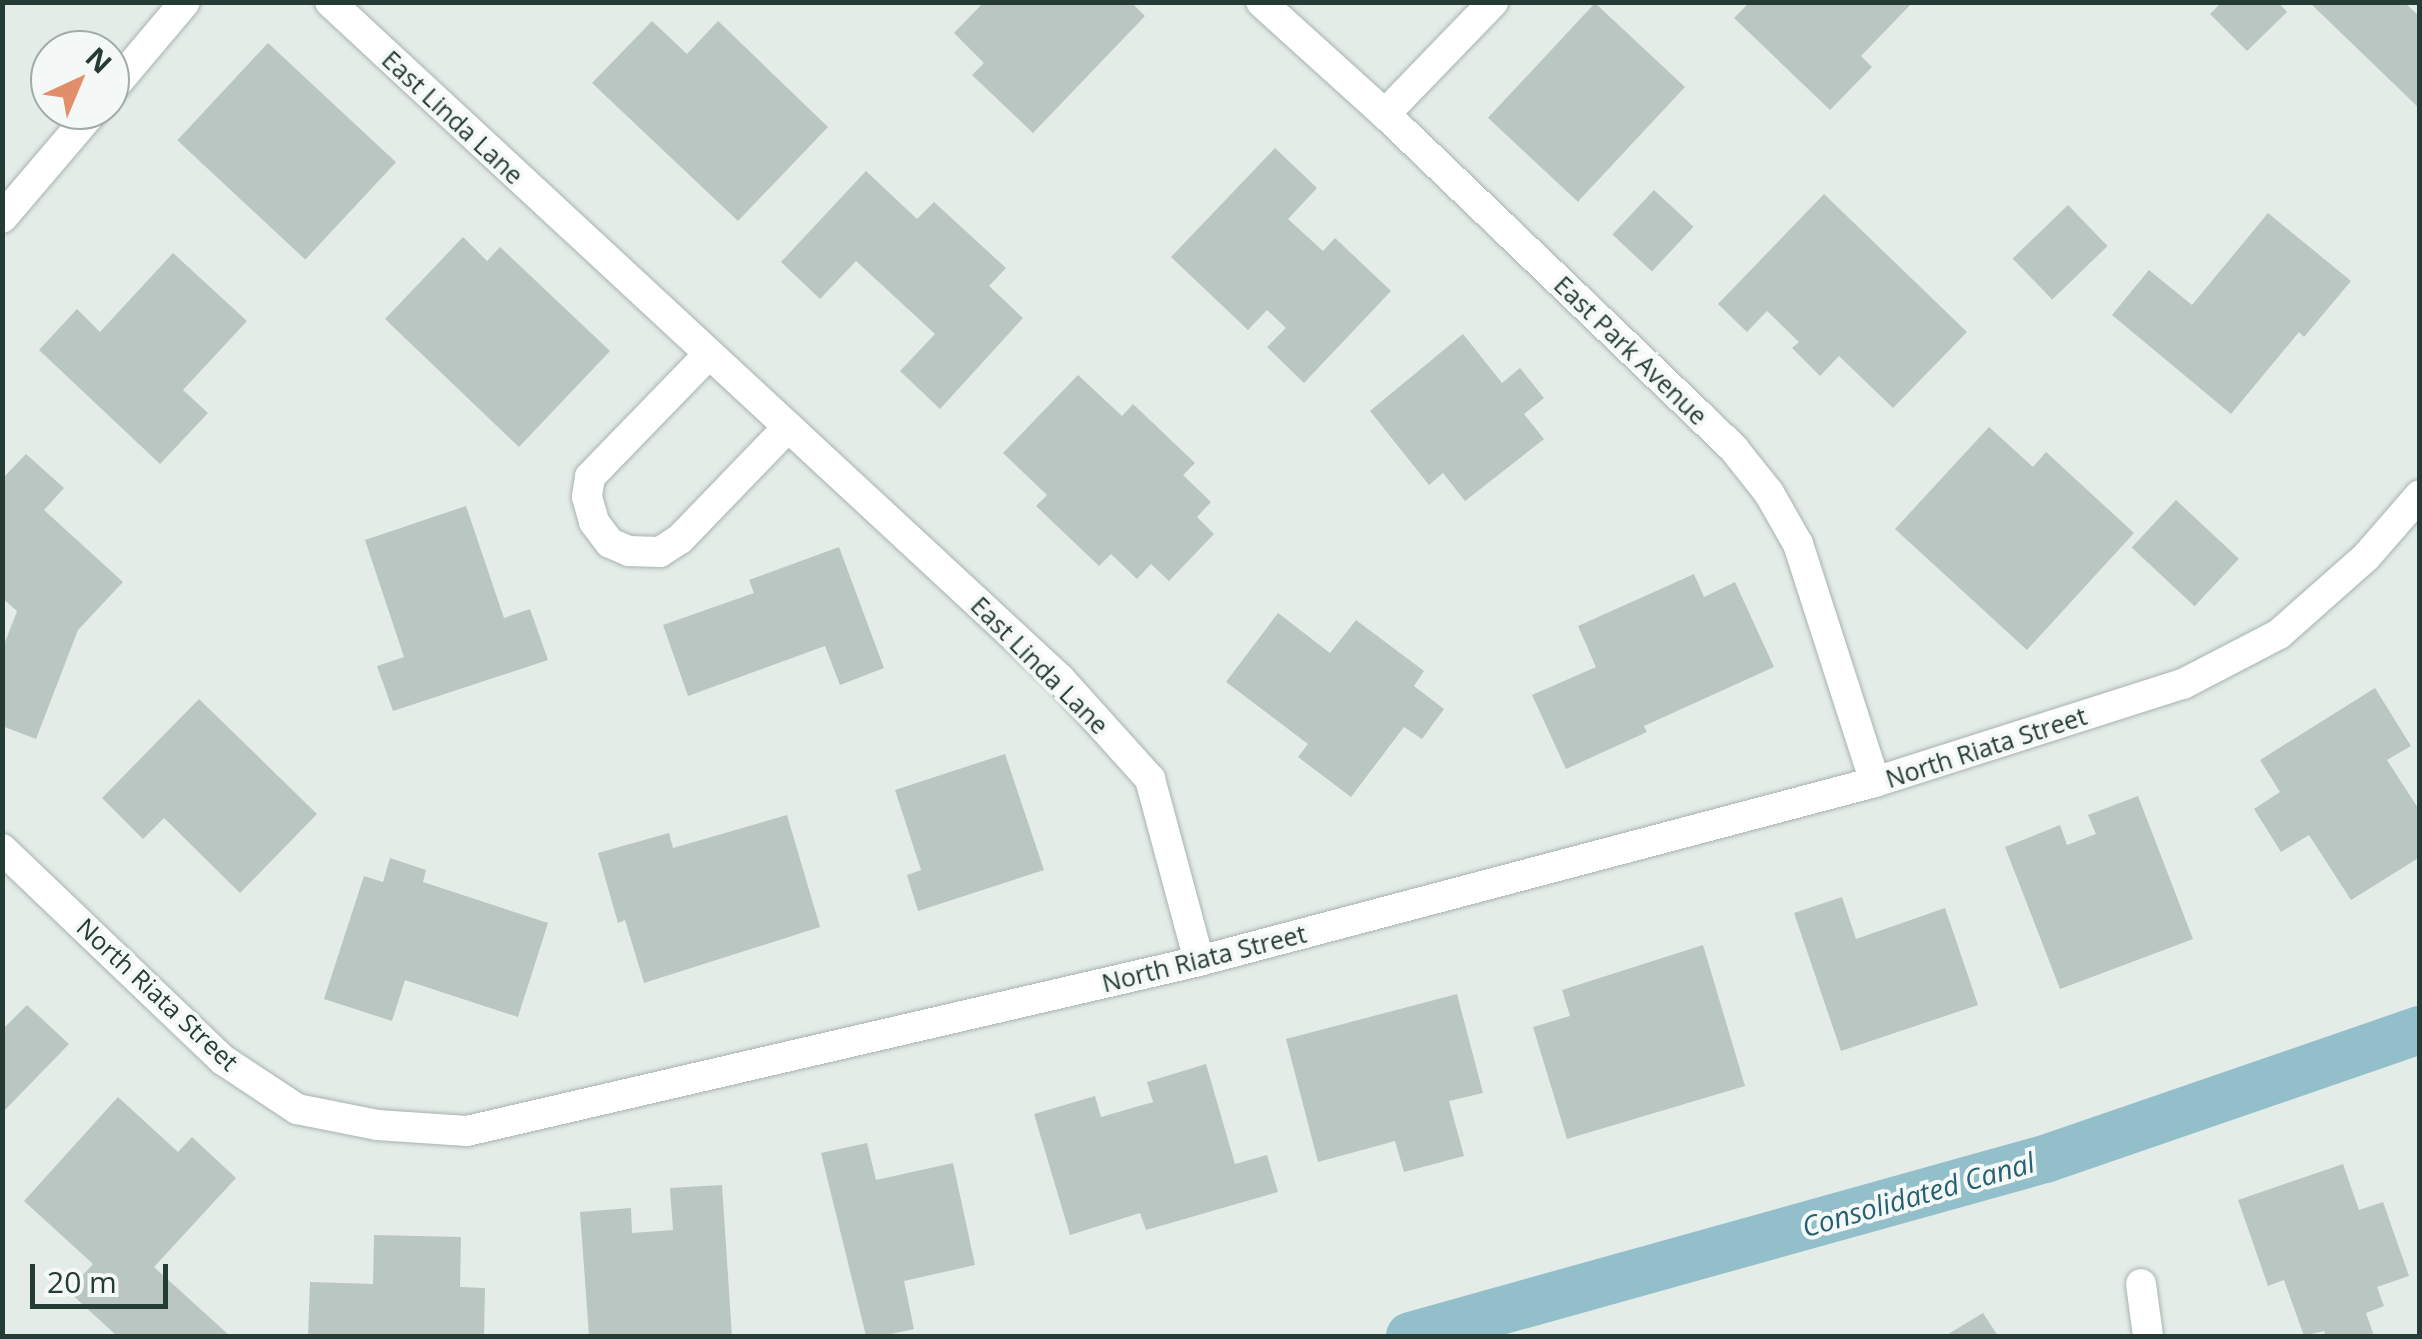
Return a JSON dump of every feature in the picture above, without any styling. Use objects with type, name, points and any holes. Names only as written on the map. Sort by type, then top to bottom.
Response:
[{"type":"street","points":[[130,67],[185,2]]},
{"type":"street","name":"East Linda Lane","points":[[330,2],[1060,679],[1150,779],[1199,961]]},
{"type":"street","name":"East Park Avenue","points":[[1261,2],[1386,114],[1734,449],[1770,494],[1798,544],[1875,782]]},
{"type":"street","points":[[1386,114],[1493,2]]},
{"type":"street","points":[[2,218],[77,130]]},
{"type":"street","points":[[709,354],[590,477],[587,498],[594,522],[610,543],[629,551],[660,552],[680,540],[788,426]]},
{"type":"street","name":"North Riata Street","points":[[2,849],[223,1060],[297,1108],[377,1125],[467,1131],[1199,961],[1875,782],[2183,684],[2279,634],[2366,557],[2420,495]]},
{"type":"street","points":[[2141,1284],[2148,1336]]},
{"type":"building","points":[[984,2],[1131,2],[1145,16],[1033,133],[972,75],[984,63],[954,33]]},
{"type":"building","points":[[1750,2],[1913,2],[1861,56],[1872,67],[1830,110],[1734,18]]},
{"type":"building","points":[[2222,2],[2278,2],[2287,12],[2247,51],[2210,14]]},
{"type":"building","points":[[2309,2],[2404,2],[2420,17],[2420,109]]},
{"type":"building","points":[[1595,3],[1685,87],[1578,202],[1488,118]]},
{"type":"building","points":[[652,21],[687,54],[718,21],[828,127],[738,221],[592,83]]},
{"type":"building","points":[[268,43],[396,162],[305,260],[177,140]]},
{"type":"building","points":[[1275,148],[1317,188],[1288,219],[1323,251],[1335,238],[1391,291],[1304,383],[1267,347],[1286,328],[1267,310],[1248,330],[1171,257]]},
{"type":"building","points":[[866,171],[917,219],[934,202],[1006,268],[989,286],[1023,318],[940,409],[900,371],[935,334],[856,261],[820,299],[781,262]]},
{"type":"building","points":[[1654,190],[1693,227],[1652,271],[1612,235]]},
{"type":"building","points":[[1824,194],[1967,332],[1893,408],[1839,356],[1820,376],[1792,348],[1799,342],[1767,311],[1747,332],[1718,304]]},
{"type":"building","points":[[2068,205],[2108,246],[2052,299],[2013,258]]},
{"type":"building","points":[[2268,213],[2351,281],[2304,337],[2299,332],[2231,414],[2112,315],[2149,270],[2192,305]]},
{"type":"building","points":[[463,237],[487,261],[500,247],[610,351],[519,447],[385,319]]},
{"type":"building","points":[[173,253],[247,321],[183,390],[208,413],[160,464],[39,350],[77,309],[100,332]]},
{"type":"building","points":[[1463,334],[1502,383],[1520,368],[1544,398],[1524,414],[1544,439],[1465,501],[1443,473],[1429,485],[1370,411]]},
{"type":"building","points":[[1078,375],[1122,416],[1133,404],[1195,463],[1183,475],[1211,502],[1197,517],[1214,534],[1169,581],[1151,564],[1137,579],[1111,554],[1099,566],[1036,506],[1047,495],[1003,453]]},
{"type":"building","points":[[1989,427],[2033,467],[2046,452],[2134,533],[2027,650],[1895,529]]},
{"type":"building","points":[[26,454],[64,488],[44,510],[123,582],[78,630],[36,739],[2,726],[2,650],[17,611],[2,598],[2,479]]},
{"type":"building","points":[[2176,500],[2239,559],[2195,606],[2132,548]]},
{"type":"building","points":[[466,506],[504,618],[530,609],[548,660],[393,711],[377,666],[404,657],[365,540]]},
{"type":"building","points":[[839,547],[884,668],[840,685],[825,646],[688,696],[663,625],[754,593],[749,580]]},
{"type":"building","points":[[1694,574],[1704,597],[1735,582],[1774,667],[1644,726],[1647,732],[1566,769],[1532,695],[1596,667],[1578,626]]},
{"type":"building","points":[[1278,613],[1330,653],[1356,620],[1424,671],[1414,686],[1444,709],[1422,739],[1404,727],[1351,797],[1298,757],[1308,744],[1226,682]]},
{"type":"building","points":[[2375,688],[2411,746],[2387,760],[2420,811],[2420,857],[2351,900],[2309,835],[2281,852],[2254,809],[2280,792],[2260,760]]},
{"type":"building","points":[[199,699],[317,814],[240,893],[164,818],[143,839],[102,798]]},
{"type":"building","points":[[1005,754],[1044,870],[918,911],[907,875],[921,870],[895,790]]},
{"type":"building","points":[[2138,796],[2193,939],[2060,989],[2005,847],[2060,825],[2067,845],[2096,834],[2088,815]]},
{"type":"building","points":[[787,815],[820,927],[644,983],[625,920],[618,923],[598,853],[669,833],[673,848]]},
{"type":"building","points":[[390,858],[426,870],[423,882],[548,923],[518,1017],[405,980],[392,1021],[324,999],[364,876],[383,882]]},
{"type":"building","points":[[1842,897],[1856,939],[1945,908],[1978,1005],[1841,1051],[1794,913]]},
{"type":"building","points":[[1703,945],[1745,1086],[1567,1139],[1533,1027],[1570,1016],[1562,990]]},
{"type":"building","points":[[1457,994],[1483,1093],[1449,1101],[1464,1156],[1404,1172],[1395,1141],[1318,1162],[1286,1039]]},
{"type":"building","points":[[27,1005],[69,1044],[2,1113],[2,1030]]},
{"type":"building","points":[[1206,1064],[1235,1164],[1267,1155],[1278,1192],[1146,1230],[1140,1213],[1070,1235],[1034,1114],[1095,1096],[1101,1117],[1153,1102],[1147,1082]]},
{"type":"building","points":[[118,1097],[178,1152],[192,1137],[236,1178],[154,1267],[230,1336],[117,1336],[68,1291],[93,1264],[24,1201]]},
{"type":"building","points":[[867,1143],[876,1180],[953,1163],[975,1265],[904,1281],[914,1329],[882,1336],[866,1336],[821,1153]]},
{"type":"building","points":[[2343,1164],[2359,1210],[2383,1202],[2409,1276],[2377,1287],[2384,1306],[2366,1313],[2374,1336],[2326,1336],[2324,1331],[2304,1336],[2284,1280],[2268,1286],[2238,1200]]},
{"type":"building","points":[[722,1185],[732,1336],[589,1336],[580,1212],[631,1208],[632,1233],[673,1230],[670,1188]]},
{"type":"building","points":[[374,1235],[461,1237],[460,1287],[485,1288],[484,1336],[308,1336],[310,1282],[373,1284]]},
{"type":"building","points":[[1983,1313],[1998,1336],[1945,1336]]},
{"type":"waterway","name":"Consolidated Canal","points":[[1410,1336],[2045,1159],[2420,1030]]}]
